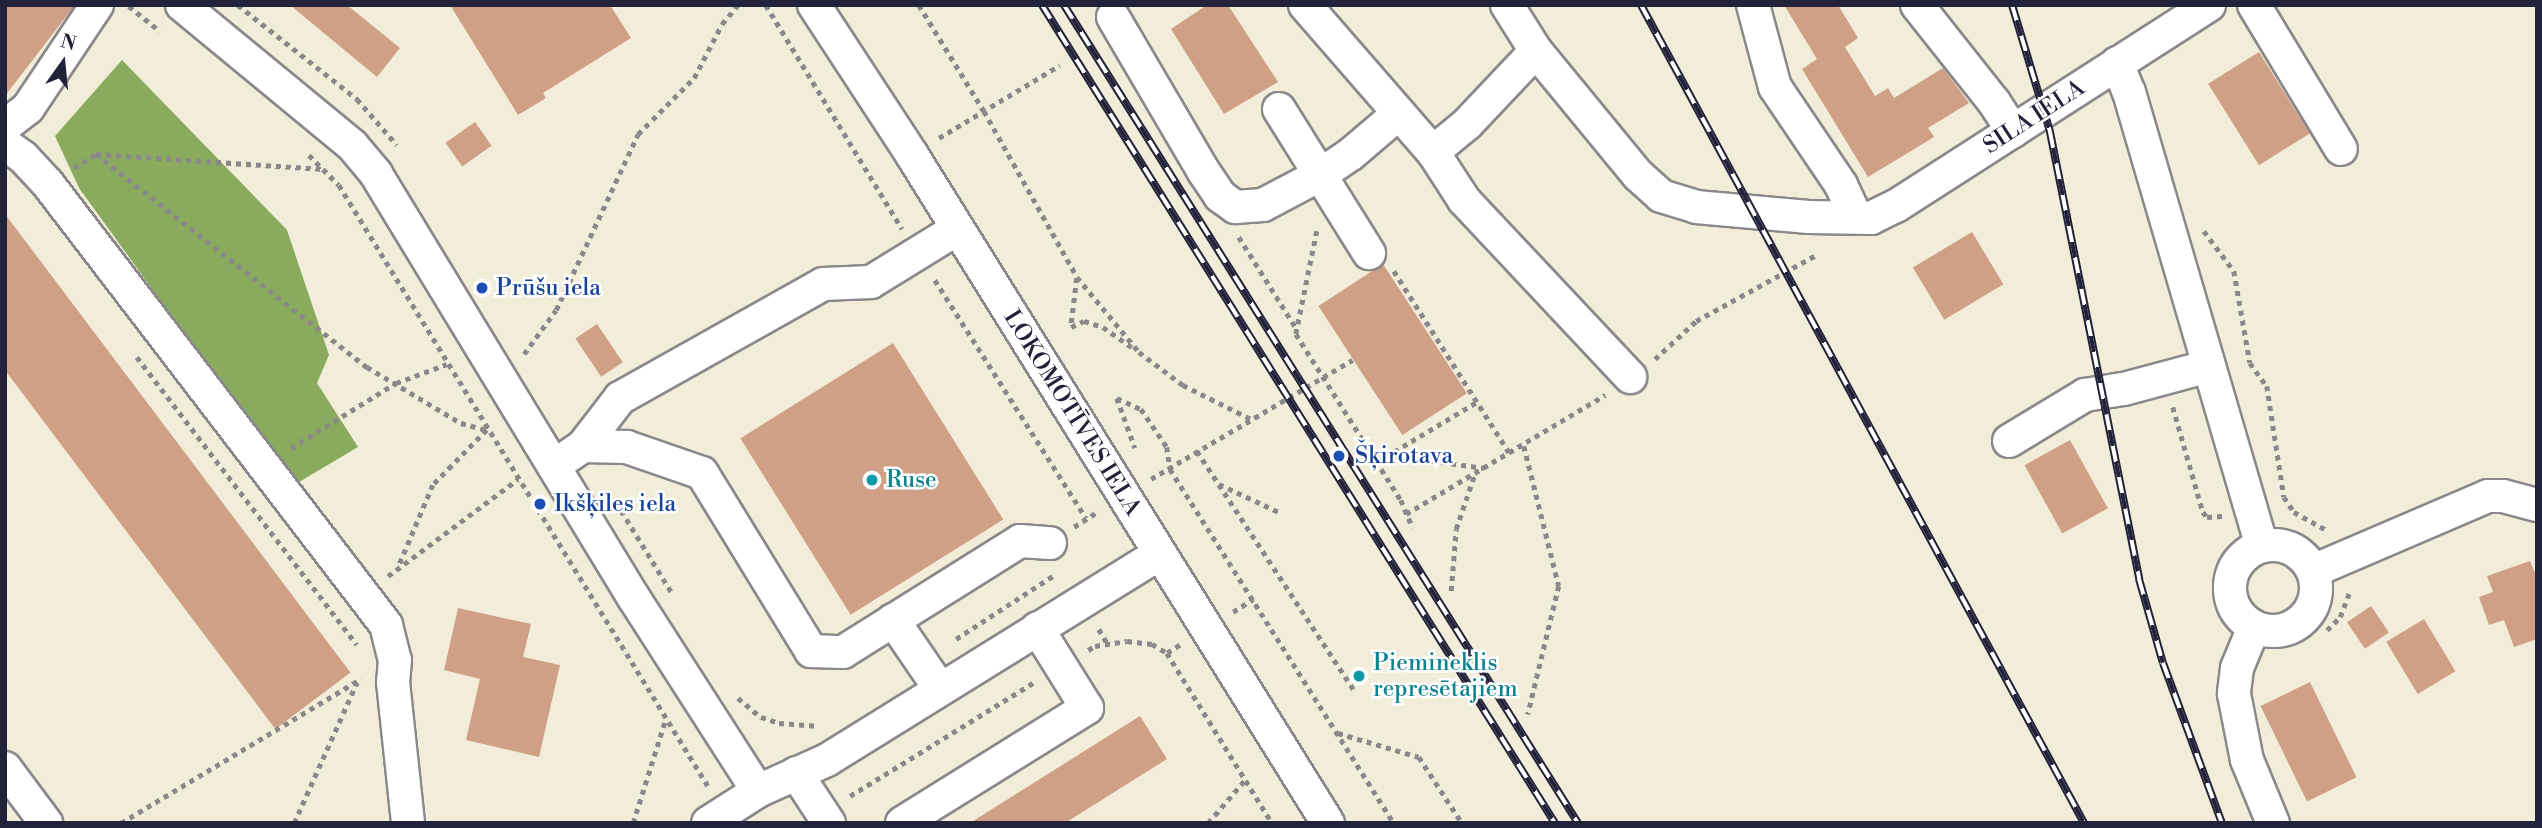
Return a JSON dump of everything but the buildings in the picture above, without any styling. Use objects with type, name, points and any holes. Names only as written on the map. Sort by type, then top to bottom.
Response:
[{"type":"street","points":[[97,5],[28,108],[8,124],[23,157],[48,184],[386,625],[395,660],[393,682],[408,823]]},
{"type":"street","points":[[182,5],[364,159],[555,465],[634,598],[758,791]]},
{"type":"street","name":"LOKOMOTĪVES IELA","points":[[814,5],[912,155],[1328,823]]},
{"type":"street","points":[[1305,5],[1433,152],[1464,200],[1630,377]]},
{"type":"street","name":"SILA IELA","points":[[1507,5],[1536,51],[1638,175],[1661,196],[1696,207],[1809,217],[1871,218],[1896,206],[2209,5]]},
{"type":"street","points":[[1753,5],[1775,87],[1841,185],[1856,217]]},
{"type":"street","points":[[1917,5],[1994,102],[2013,131]]},
{"type":"street","points":[[2254,5],[2340,149]]},
{"type":"street","points":[[1117,9],[1220,196],[1235,206],[1263,205],[1323,181],[1398,114]]},
{"type":"street","points":[[1433,152],[1467,124],[1536,51]]},
{"type":"street","points":[[2117,63],[2129,92],[2262,546]]},
{"type":"street","points":[[1279,109],[1369,253]]},
{"type":"street","points":[[555,465],[583,446],[620,398],[823,284],[871,282],[957,229]]},
{"type":"street","points":[[2009,441],[2085,395],[2124,388],[2208,366]]},
{"type":"street","points":[[583,446],[626,447],[702,473],[811,651],[843,652],[1020,541],[1049,543]]},
{"type":"street","points":[[2313,571],[2488,496],[2503,496],[2537,505]]},
{"type":"street","points":[[2277,544],[2292,549],[2305,558],[2316,583],[2314,604],[2304,619],[2276,631],[2254,627],[2242,618],[2230,591],[2231,576],[2238,562],[2262,546],[2277,544]]},
{"type":"street","points":[[708,823],[758,791],[827,760],[1159,554]]},
{"type":"street","points":[[893,620],[940,689]]},
{"type":"street","points":[[2254,627],[2237,668],[2234,694],[2246,760],[2273,823]]},
{"type":"street","points":[[902,823],[1087,708],[1037,628]]},
{"type":"street","points":[[5,768],[46,823]]},
{"type":"street","points":[[796,774],[822,812]]},
{"type":"path","points":[[128,5],[160,32]]},
{"type":"path","points":[[524,354],[556,310],[638,134],[694,78],[722,24],[738,5]]},
{"type":"path","points":[[919,5],[984,111],[1077,277],[1139,352]]},
{"type":"path","points":[[912,155],[1060,65]]},
{"type":"path","points":[[300,147],[340,185],[487,430],[710,789]]},
{"type":"path","points":[[96,154],[367,367],[461,423],[487,430]]},
{"type":"path","points":[[48,184],[96,154],[325,169]]},
{"type":"path","points":[[1323,181],[1296,334],[1377,461],[1413,528]]},
{"type":"path","points":[[1220,196],[1226,216],[1296,328]]},
{"type":"path","points":[[2196,221],[2234,271],[2250,363],[2267,386],[2284,497],[2294,512],[2330,532],[2347,558],[2355,577],[2340,617],[2327,630]]},
{"type":"path","points":[[1369,253],[1387,260],[1510,454]]},
{"type":"path","points":[[1077,277],[1071,327],[1084,321],[1103,327],[1183,385],[1251,419]]},
{"type":"path","points":[[1143,470],[1147,482],[1352,359]]},
{"type":"path","points":[[262,466],[396,383],[447,364]]},
{"type":"path","points":[[1138,458],[1117,398],[1141,409],[1167,446],[1170,469],[1394,823]]},
{"type":"path","points":[[1377,461],[1476,402]]},
{"type":"path","points":[[398,568],[433,485],[487,430]]},
{"type":"path","points":[[1524,446],[1559,586],[1528,714]]},
{"type":"path","points":[[1197,451],[1354,690]]},
{"type":"path","points":[[1391,455],[1484,468]]},
{"type":"path","points":[[1451,590],[1456,529],[1474,475]]},
{"type":"path","points":[[362,596],[518,479]]},
{"type":"path","points":[[1218,484],[1281,513]]},
{"type":"path","points":[[1406,514],[1439,495]]},
{"type":"path","points":[[822,812],[1095,646],[1127,641],[1152,643],[1167,653],[1272,823]]},
{"type":"path","points":[[121,823],[395,660]]},
{"type":"path","points":[[294,823],[358,681]]},
{"type":"path","points":[[633,823],[665,720]]},
{"type":"path","points":[[1338,733],[1419,757],[1462,823]]},
{"type":"path","points":[[1208,823],[1245,780]]},
{"type":"green space","points":[[122,60],[287,230],[329,355],[317,383],[358,447],[294,485],[79,188],[55,136]]},
{"type":"railway","points":[[1042,5],[1555,823]]},
{"type":"railway","points":[[1064,5],[1578,823]]},
{"type":"railway","points":[[1641,5],[2084,823]]},
{"type":"railway","points":[[2012,5],[2050,132],[2139,579],[2163,663],[2222,823]]},
{"type":"place","name":"Prūšu iela","points":[[482,288]]},
{"type":"place","name":"Šķirotava","points":[[1339,456]]},
{"type":"place","name":"Ruse","points":[[872,480]]},
{"type":"place","name":"Ikšķiles iela","points":[[540,504]]},
{"type":"place","name":"Piemineklis represētajiem","points":[[1359,676]]}]
